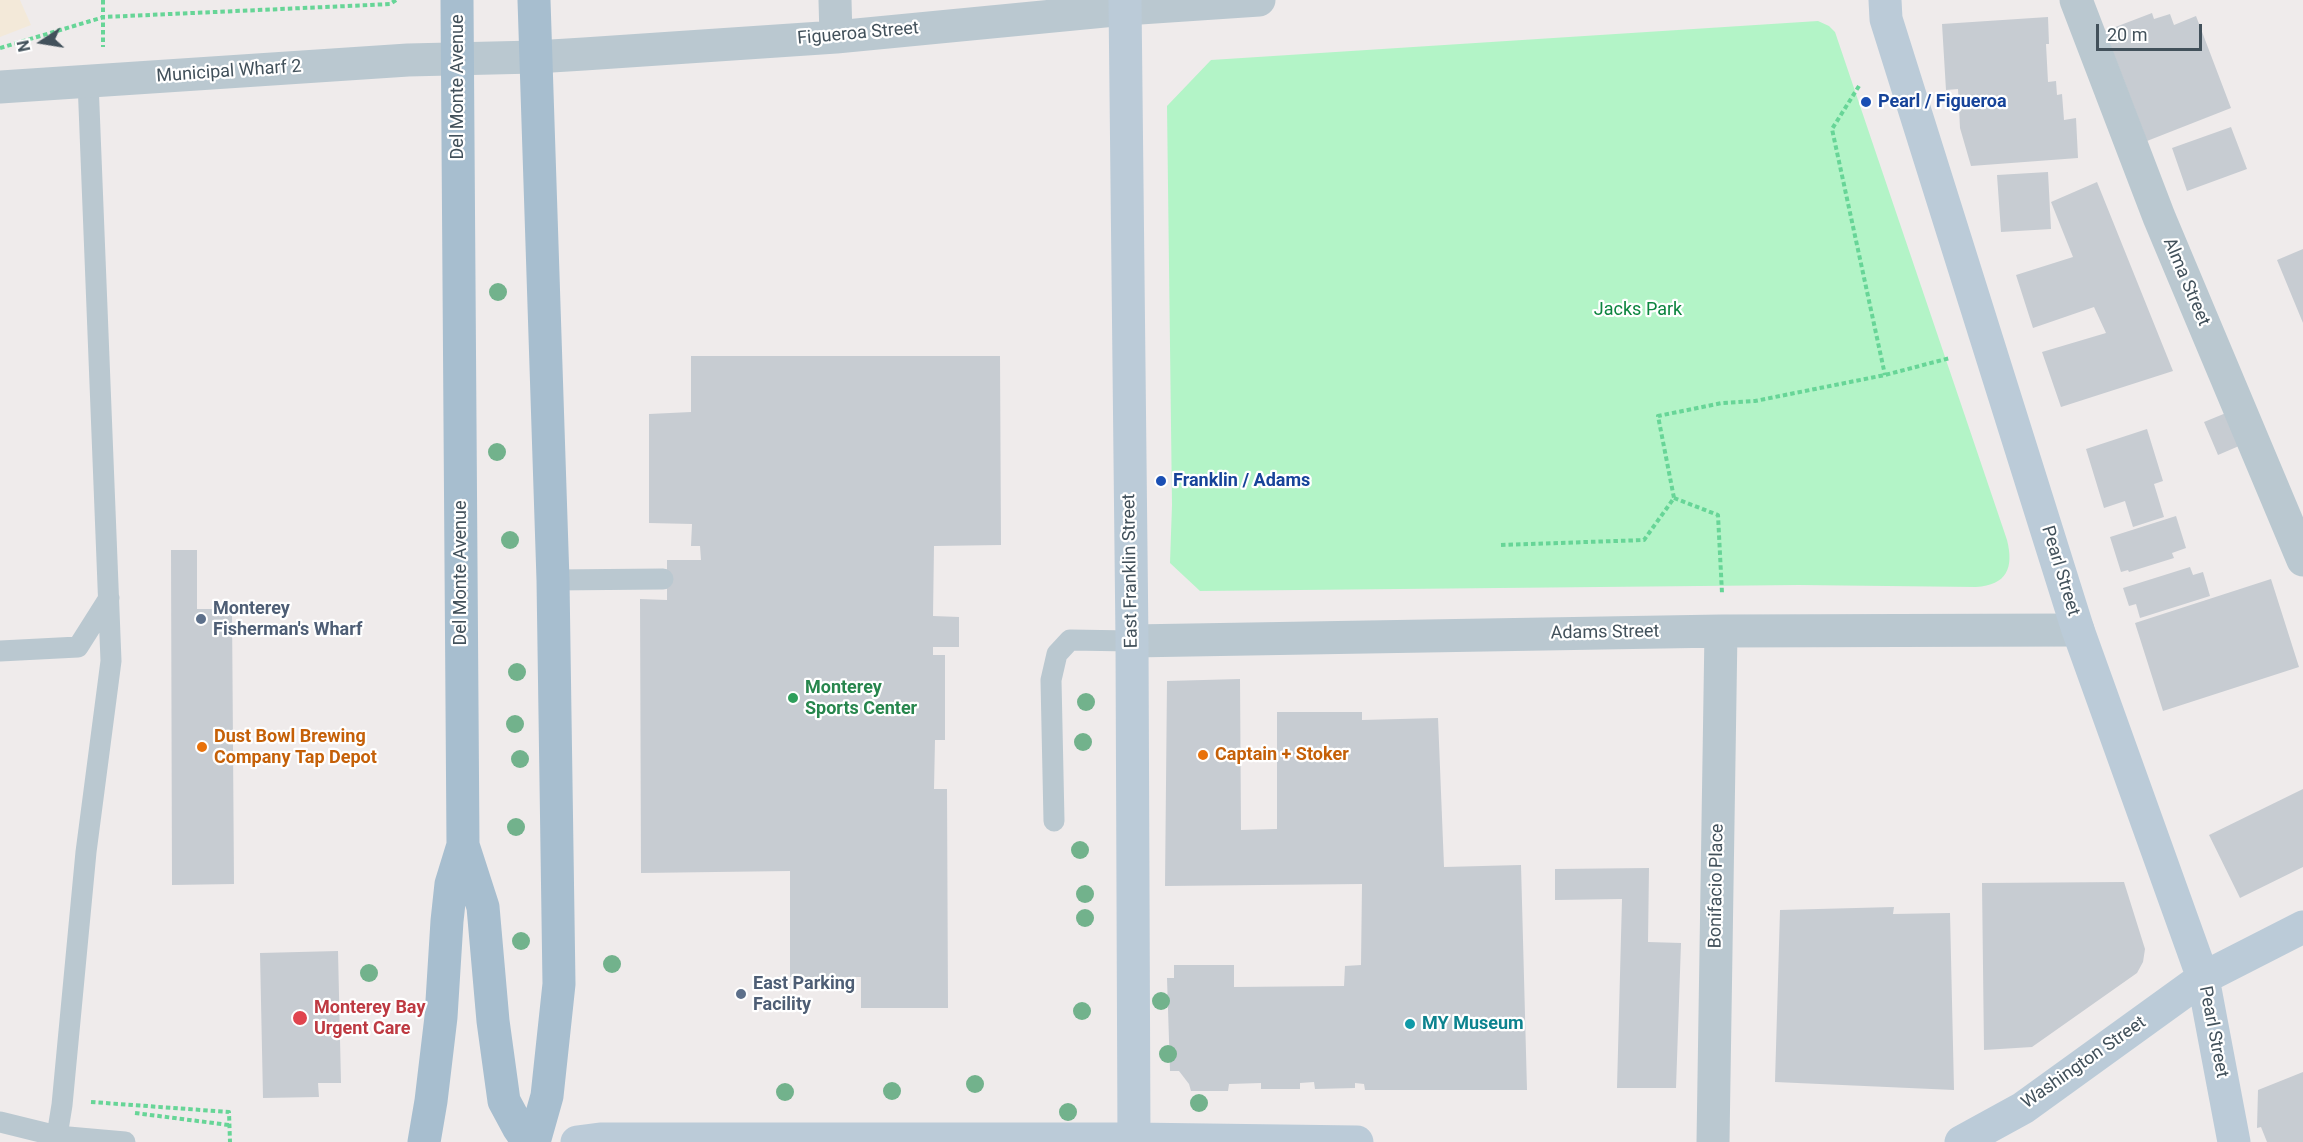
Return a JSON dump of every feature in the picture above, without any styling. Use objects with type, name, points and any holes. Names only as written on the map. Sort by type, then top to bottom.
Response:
[{"type":"main road","name":"Del Monte Avenue","points":[[424,1142],[441,1017],[451,884],[464,845],[457,0]]},
{"type":"main road","points":[[534,0],[553,580],[559,984],[547,1096],[534,1142]]},
{"type":"main road","points":[[464,845],[483,907],[493,1021],[504,1101],[528,1142]]},
{"type":"street","points":[[835,0],[836,37]]},
{"type":"street","name":"Figueroa Street","points":[[457,58],[535,57],[836,37],[1125,5],[1259,0]]},
{"type":"street","name":"Pearl Street","points":[[1885,0],[1890,30],[2078,630],[2203,978],[2234,1142]]},
{"type":"street","name":"Alma Street","points":[[2076,0],[2158,217],[2303,560]]},
{"type":"street","name":"East Franklin Street","points":[[1125,5],[1132,641],[1134,1140]]},
{"type":"street","name":"Municipal Wharf 2","points":[[0,87],[457,58]]},
{"type":"street","name":"Adams Street","points":[[1132,641],[1721,631],[2078,630]]},
{"type":"street","name":"Bonifacio Place","points":[[1713,1142],[1721,631]]},
{"type":"street","name":"Washington Street","points":[[1960,1142],[2023,1108],[2203,978],[2303,927]]},
{"type":"street","points":[[577,1142],[600,1139],[1357,1142]]},
{"type":"lane","points":[[56,1139],[86,852],[111,662],[96,80]]},
{"type":"lane","points":[[553,580],[663,579]]},
{"type":"lane","points":[[0,651],[78,647],[109,598]]},
{"type":"lane","points":[[1054,820],[1051,680],[1057,654],[1070,640],[1132,641]]},
{"type":"lane","points":[[0,1122],[56,1139],[125,1142]]},
{"type":"path","points":[[96,80],[104,17],[103,0]]},
{"type":"path","points":[[0,48],[104,17],[390,4],[396,0]]},
{"type":"path","points":[[1858,86],[1832,129],[1885,375]]},
{"type":"path","points":[[1501,545],[1644,540],[1674,498],[1658,416],[1722,403],[1755,401],[1885,375],[1950,358]]},
{"type":"path","points":[[1674,498],[1718,515],[1722,593]]},
{"type":"green space","name":"Jacks Park","points":[[1818,21],[1835,32],[2007,540],[2008,567],[2001,579],[1987,586],[1976,587],[1799,585],[1200,591],[1170,563],[1172,505],[1167,106],[1211,60]]},
{"type":"sand","points":[[0,0],[20,0],[31,25],[0,37]]},
{"type":"building","points":[[2152,13],[2154,19],[2170,14],[2174,25],[2196,16],[2231,108],[2147,141],[2105,31]]},
{"type":"building","points":[[2048,17],[2049,44],[2046,44],[2048,82],[2056,81],[2057,95],[2062,94],[2064,120],[2076,118],[2078,158],[1971,166],[1960,128],[1958,89],[1946,90],[1942,24]]},
{"type":"building","points":[[2231,127],[2247,169],[2187,191],[2172,148]]},
{"type":"building","points":[[2048,172],[2051,229],[2001,232],[1997,175]]},
{"type":"building","points":[[2097,182],[2173,371],[2061,407],[2042,352],[2106,333],[2094,307],[2033,328],[2016,275],[2073,257],[2051,202]]},
{"type":"building","points":[[2303,249],[2303,323],[2277,260]]},
{"type":"building","name":"Monterey Sports Center","points":[[691,356],[1000,356],[1001,545],[934,546],[933,616],[959,617],[959,647],[933,647],[933,655],[945,655],[945,740],[935,740],[934,789],[947,789],[948,1008],[861,1008],[861,977],[790,977],[790,871],[641,873],[640,599],[667,600],[667,560],[701,560],[700,546],[691,546],[692,524],[649,523],[649,414],[691,412]]},
{"type":"building","points":[[2226,413],[2239,446],[2218,455],[2204,422]]},
{"type":"building","points":[[2147,429],[2163,481],[2154,484],[2164,517],[2133,527],[2125,501],[2104,508],[2086,449]]},
{"type":"building","points":[[2176,516],[2186,548],[2172,553],[2174,558],[2129,572],[2128,570],[2121,572],[2110,537]]},
{"type":"building","name":"Dust Bowl Brewing Company Tap Depot","points":[[171,550],[197,550],[197,609],[232,609],[234,884],[172,885]]},
{"type":"building","points":[[2190,567],[2193,575],[2203,572],[2210,596],[2140,618],[2136,604],[2129,606],[2123,588]]},
{"type":"building","points":[[2271,579],[2299,667],[2163,711],[2135,623]]},
{"type":"building","points":[[1240,679],[1241,830],[1277,829],[1277,712],[1362,712],[1362,720],[1438,718],[1444,867],[1521,865],[1527,1090],[1365,1090],[1364,1084],[1355,1083],[1355,1088],[1315,1089],[1314,1082],[1300,1083],[1300,1089],[1261,1089],[1261,1083],[1229,1084],[1228,1091],[1191,1091],[1189,1084],[1179,1071],[1170,1071],[1167,978],[1174,978],[1174,965],[1234,965],[1234,987],[1344,986],[1345,966],[1361,965],[1362,884],[1165,886],[1167,681]]},
{"type":"building","points":[[2303,789],[2303,867],[2240,898],[2209,835]]},
{"type":"building","points":[[1649,868],[1648,942],[1681,943],[1676,1088],[1617,1088],[1622,899],[1555,900],[1555,869]]},
{"type":"building","points":[[2124,882],[2145,949],[2143,962],[2137,973],[2032,1047],[1984,1050],[1982,883]]},
{"type":"building","points":[[1894,907],[1893,914],[1950,913],[1954,1090],[1775,1082],[1780,910]]},
{"type":"building","name":"Monterey Bay Urgent Care","points":[[338,951],[341,1083],[318,1083],[319,1097],[263,1098],[260,953]]},
{"type":"building","points":[[2303,1072],[2303,1142],[2267,1142],[2261,1127],[2257,1128],[2258,1090]]},
{"type":"place","name":"Pearl / Figueroa","points":[[1866,102]]},
{"type":"place","name":"Franklin / Adams","points":[[1161,481]]},
{"type":"place","name":"Monterey Fisherman's Wharf","points":[[201,619]]},
{"type":"place","name":"Monterey Sports Center","points":[[793,698]]},
{"type":"place","name":"Dust Bowl Brewing Company Tap Depot","points":[[202,747]]},
{"type":"place","name":"Captain + Stoker","points":[[1203,755]]},
{"type":"place","name":"East Parking Facility","points":[[741,994]]},
{"type":"place","name":"Monterey Bay Urgent Care","points":[[300,1018]]},
{"type":"place","name":"MY Museum","points":[[1410,1024]]}]
